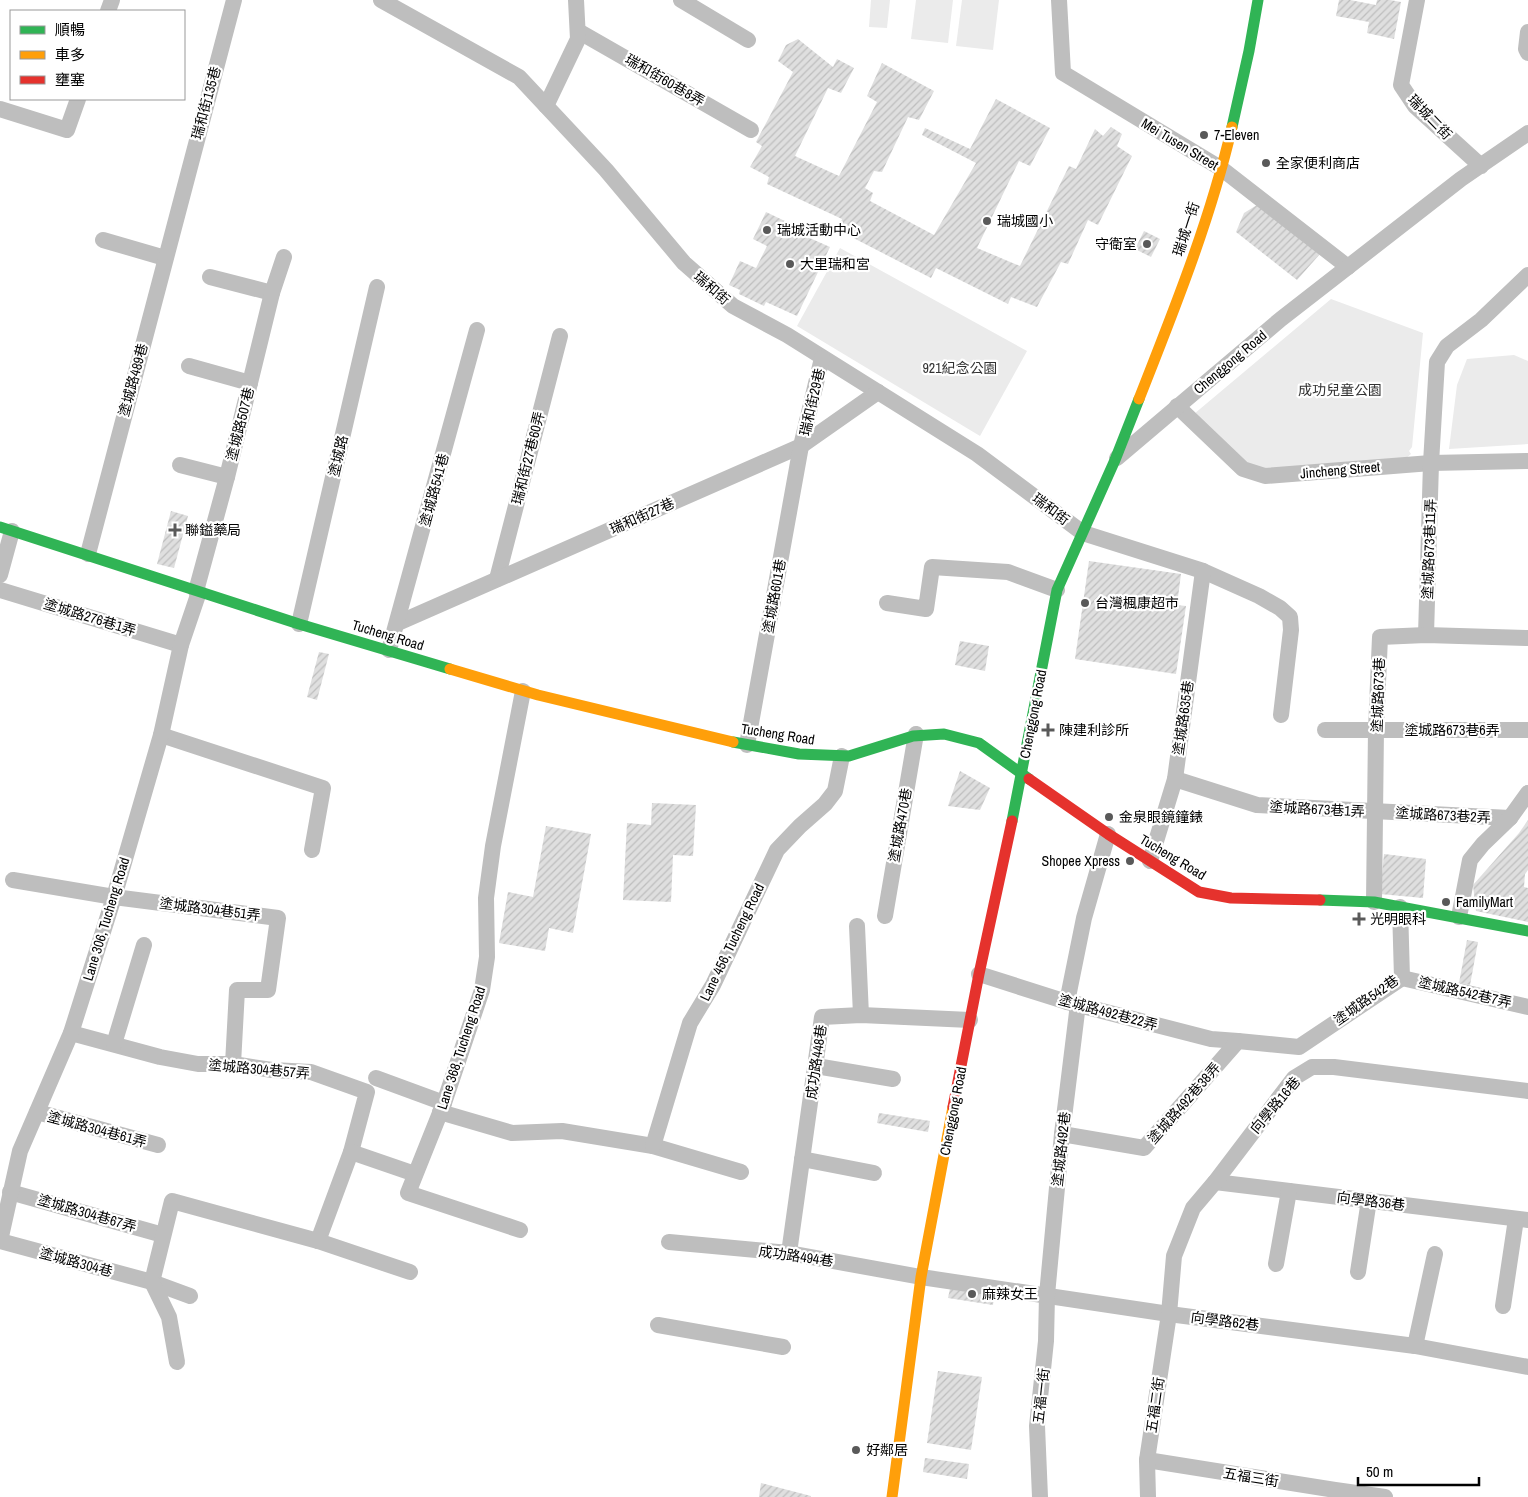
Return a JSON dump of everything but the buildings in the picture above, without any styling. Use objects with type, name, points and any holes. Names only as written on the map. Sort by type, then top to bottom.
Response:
[{"type":"street","name":"瑞和街135巷","points":[[179,206],[234,0]]},
{"type":"street","name":"瑞和街","points":[[381,0],[519,77],[606,170],[684,262],[733,306],[787,335],[977,454],[1083,533],[1203,571],[1259,596],[1280,608],[1290,617],[1291,630],[1281,715]]},
{"type":"street","points":[[546,106],[578,39],[576,0]]},
{"type":"street","points":[[681,0],[748,40]]},
{"type":"street","name":"Mei Tusen Street","points":[[1059,0],[1063,73],[1222,169],[1348,267]]},
{"type":"street","name":"瑞城一街","points":[[1115,460],[1188,270],[1222,169],[1249,51],[1258,0]]},
{"type":"street","name":"瑞城二街","points":[[1417,0],[1401,85],[1415,106],[1481,166]]},
{"type":"street","name":"瑞和街60巷8弄","points":[[578,31],[752,130]]},
{"type":"street","points":[[1528,32],[1526,49],[1528,53]]},
{"type":"street","points":[[0,109],[67,130],[78,100]]},
{"type":"street","name":"Chenggong Road","points":[[892,1497],[921,1276],[979,974],[1022,774],[1057,590],[1115,460],[1281,319],[1461,179],[1528,133]]},
{"type":"street","name":"塗城路489巷","points":[[88,554],[179,206]]},
{"type":"street","points":[[103,240],[165,258]]},
{"type":"street","name":"塗城路507巷","points":[[197,592],[272,293],[284,256]]},
{"type":"street","name":"塗城路673巷11弄","points":[[1426,635],[1431,463],[1438,362],[1447,346],[1481,320],[1528,275]]},
{"type":"street","points":[[210,277],[272,293]]},
{"type":"street","name":"塗城路","points":[[299,624],[377,287]]},
{"type":"street","name":"塗城路541巷","points":[[389,650],[398,623],[477,330]]},
{"type":"street","name":"瑞和街27巷60弄","points":[[497,579],[560,336]]},
{"type":"street","name":"瑞和街29巷","points":[[801,446],[822,358]]},
{"type":"street","points":[[189,366],[250,384]]},
{"type":"street","name":"瑞和街27巷","points":[[398,623],[801,446],[878,392]]},
{"type":"street","name":"Jincheng Street","points":[[1177,406],[1243,469],[1265,476],[1431,463],[1528,461]]},
{"type":"street","name":"塗城路601巷","points":[[747,745],[801,446]]},
{"type":"street","points":[[180,465],[227,477]]},
{"type":"street","points":[[0,575],[6,529]]},
{"type":"street","name":"Tucheng Road","points":[[6,529],[88,554],[197,592],[299,624],[523,691],[747,745],[799,754],[849,756],[916,734],[957,736],[974,741],[1108,834],[1199,892],[1231,898],[1374,902],[1528,931]]},
{"type":"street","points":[[887,603],[926,609],[932,567],[1008,572],[1057,590]]},
{"type":"street","name":"塗城路635巷","points":[[1150,861],[1175,779],[1203,571]]},
{"type":"street","name":"塗城路276巷1弄","points":[[0,590],[181,645]]},
{"type":"street","name":"Lane 306, Tucheng Road","points":[[0,1241],[20,1151],[71,1032],[114,896],[161,735],[181,645],[197,592]]},
{"type":"street","name":"塗城路673巷","points":[[1374,902],[1376,729],[1380,637],[1426,635],[1528,638]]},
{"type":"street","name":"Lane 368, Tucheng Road","points":[[520,1230],[408,1193],[442,1108],[482,990],[487,957],[487,889],[493,846],[523,691]]},
{"type":"street","name":"塗城路673巷6弄","points":[[1325,730],[1528,730]]},
{"type":"street","name":"塗城路470巷","points":[[885,916],[916,734]]},
{"type":"street","points":[[161,735],[323,788],[312,850]]},
{"type":"street","name":"Lane 456, Tucheng Road","points":[[653,1146],[690,1023],[713,985],[777,850],[825,804],[835,791],[842,756]]},
{"type":"street","name":"塗城路673巷1弄","points":[[1175,779],[1257,805],[1376,812]]},
{"type":"street","points":[[1459,917],[1470,860],[1483,844],[1510,818],[1528,793]]},
{"type":"street","name":"塗城路673巷2弄","points":[[1376,812],[1510,818]]},
{"type":"street","name":"塗城路492巷","points":[[1047,1295],[1072,1003],[1084,918],[1108,834]]},
{"type":"street","points":[[13,880],[114,896]]},
{"type":"street","name":"塗城路304巷51弄","points":[[114,896],[278,918],[268,990],[237,990],[234,1064]]},
{"type":"street","name":"塗城路542巷","points":[[1238,1041],[1299,1047],[1402,978],[1400,907]]},
{"type":"street","points":[[857,926],[861,1015]]},
{"type":"street","points":[[114,1044],[144,945]]},
{"type":"street","name":"塗城路492巷22弄","points":[[979,974],[1072,1003],[1211,1039],[1238,1041]]},
{"type":"street","name":"塗城路542巷7弄","points":[[1402,978],[1528,1007]]},
{"type":"street","name":"成功路448巷","points":[[789,1254],[822,1017],[861,1015],[970,1020]]},
{"type":"street","name":"塗城路304巷57弄","points":[[71,1032],[160,1057],[188,1062],[234,1064],[272,1070],[311,1072],[366,1092],[351,1152],[318,1241]]},
{"type":"street","name":"塗城路492巷38弄","points":[[1062,1134],[1144,1148],[1238,1041]]},
{"type":"street","points":[[816,1066],[893,1080]]},
{"type":"street","name":"向學路16巷","points":[[1169,1314],[1174,1256],[1192,1208],[1215,1182],[1294,1078],[1312,1067],[1334,1067],[1528,1092]]},
{"type":"street","points":[[376,1078],[442,1108],[512,1132],[562,1131],[653,1146],[741,1172]]},
{"type":"street","name":"塗城路304巷61弄","points":[[37,1112],[158,1146]]},
{"type":"street","points":[[351,1152],[415,1174]]},
{"type":"street","points":[[802,1159],[874,1174]]},
{"type":"street","name":"向學路36巷","points":[[1215,1182],[1522,1219]]},
{"type":"street","points":[[1276,1264],[1289,1191]]},
{"type":"street","name":"塗城路304巷67弄","points":[[10,1192],[163,1235]]},
{"type":"street","points":[[1358,1272],[1369,1200]]},
{"type":"street","points":[[177,1362],[168,1317],[152,1282],[172,1201],[318,1241],[410,1272]]},
{"type":"street","points":[[1503,1306],[1522,1219]]},
{"type":"street","name":"塗城路304巷","points":[[0,1241],[152,1282],[190,1296]]},
{"type":"street","name":"成功路494巷","points":[[669,1242],[789,1254],[921,1276]]},
{"type":"street","points":[[1415,1346],[1436,1254]]},
{"type":"street","name":"向學路62巷","points":[[921,1276],[1169,1314],[1415,1346],[1528,1367]]},
{"type":"street","name":"五福一街","points":[[1040,1497],[1037,1426],[1046,1341],[1047,1295]]},
{"type":"street","name":"五福二街","points":[[1148,1497],[1147,1460],[1169,1314]]},
{"type":"street","points":[[658,1325],[783,1347]]},
{"type":"street","name":"五福三街","points":[[1147,1460],[1385,1497]]},
{"type":"green space","points":[[871,0],[890,0],[887,28],[869,27]]},
{"type":"green space","points":[[916,0],[953,0],[948,43],[911,39]]},
{"type":"green space","points":[[962,0],[999,0],[993,50],[956,46]]},
{"type":"green space","name":"921紀念公園","points":[[840,248],[1027,351],[980,436],[797,326]]},
{"type":"green space","name":"成功兒童公園","points":[[1331,299],[1423,333],[1412,447],[1409,451],[1411,454],[1398,465],[1251,472],[1194,414]]},
{"type":"green space","points":[[1514,355],[1528,361],[1528,444],[1449,449],[1457,385],[1467,359]]},
{"type":"traffic: fast","points":[[1232,127],[1258,0]]},
{"type":"traffic: fast","points":[[1012,821],[1057,590],[1115,460],[1139,399]]},
{"type":"traffic: fast","points":[[0,527],[299,624],[450,669]]},
{"type":"traffic: fast","points":[[733,742],[799,754],[849,756],[913,736],[944,734],[979,743],[1029,779]]},
{"type":"traffic: fast","points":[[1320,900],[1374,902],[1528,931]]},
{"type":"traffic: slow","points":[[1139,399],[1202,231],[1232,127]]},
{"type":"traffic: slow","points":[[450,669],[538,695],[733,742]]},
{"type":"traffic: slow","points":[[892,1497],[921,1277],[953,1107]]},
{"type":"traffic: jam","points":[[1029,779],[1108,834],[1199,892],[1231,898],[1320,900]]},
{"type":"traffic: jam","points":[[953,1107],[1012,821]]},
{"type":"place","name":"7-Eleven","points":[[1204,135]]},
{"type":"place","name":"全家便利商店","points":[[1266,163]]},
{"type":"place","name":"瑞城國小","points":[[987,221]]},
{"type":"place","name":"瑞城活動中心","points":[[767,230]]},
{"type":"place","name":"守衛室","points":[[1147,244]]},
{"type":"place","name":"大里瑞和宮","points":[[790,264]]},
{"type":"place","name":"聯鎰藥局","points":[[175,530]]},
{"type":"place","name":"台灣楓康超市","points":[[1085,603]]},
{"type":"place","name":"陳建利診所","points":[[1048,730]]},
{"type":"place","name":"金泉眼鏡鐘錶","points":[[1109,817]]},
{"type":"place","name":"Shopee Xpress","points":[[1130,861]]},
{"type":"place","name":"FamilyMart","points":[[1446,902]]},
{"type":"place","name":"光明眼科","points":[[1359,919]]},
{"type":"place","name":"麻辣女王","points":[[972,1294]]},
{"type":"place","name":"好鄰居","points":[[856,1450]]}]
